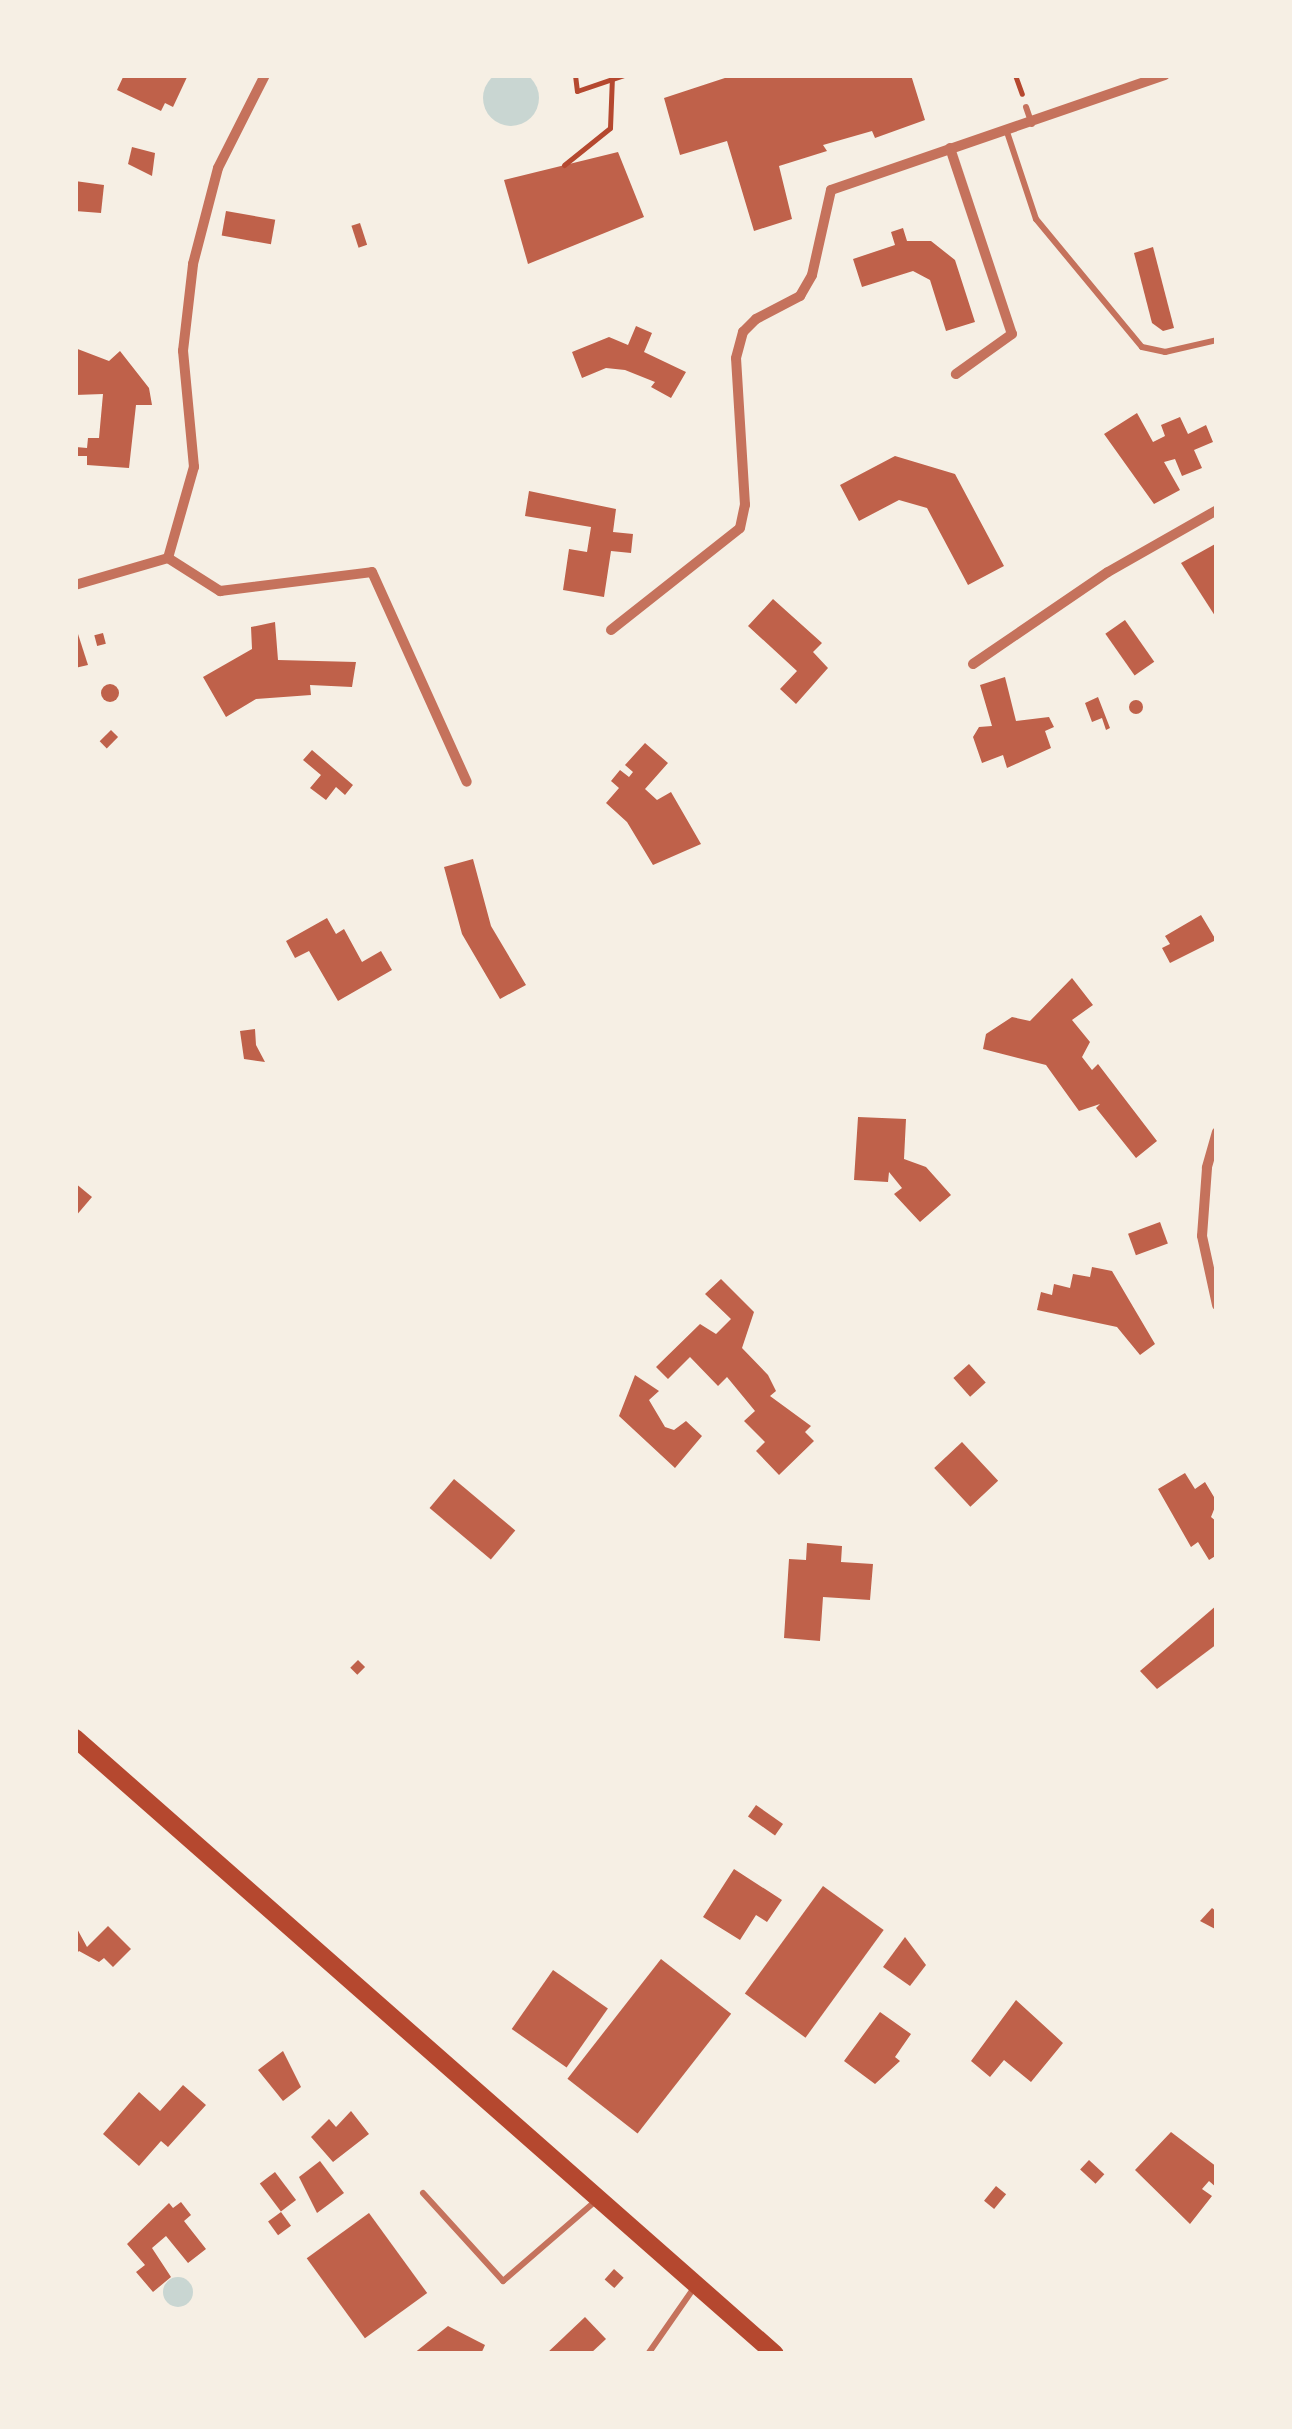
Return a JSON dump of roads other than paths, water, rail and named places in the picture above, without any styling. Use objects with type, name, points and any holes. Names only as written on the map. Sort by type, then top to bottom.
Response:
[{"type":"main road","points":[[75,1738],[775,2354]]},
{"type":"street","points":[[168,558],[194,467],[184,352],[193,264],[218,168],[266,75]]},
{"type":"street","points":[[612,630],[740,528],[745,506],[736,358],[743,332],[756,319],[800,296],[812,276],[831,190],[1032,124],[1165,75]]},
{"type":"street","points":[[950,148],[1012,334],[956,374]]},
{"type":"street","points":[[973,664],[1108,572],[1217,510]]},
{"type":"street","points":[[75,585],[168,558],[220,591],[372,572],[467,782]]},
{"type":"street","points":[[1217,1132],[1202,1236],[1217,1305]]},
{"type":"lane","points":[[1026,107],[1032,124]]},
{"type":"lane","points":[[1007,132],[1036,219],[1142,347],[1165,352],[1217,340]]},
{"type":"lane","points":[[423,2192],[503,2281],[600,2198]]},
{"type":"lane","points":[[648,2354],[697,2284]]}]
